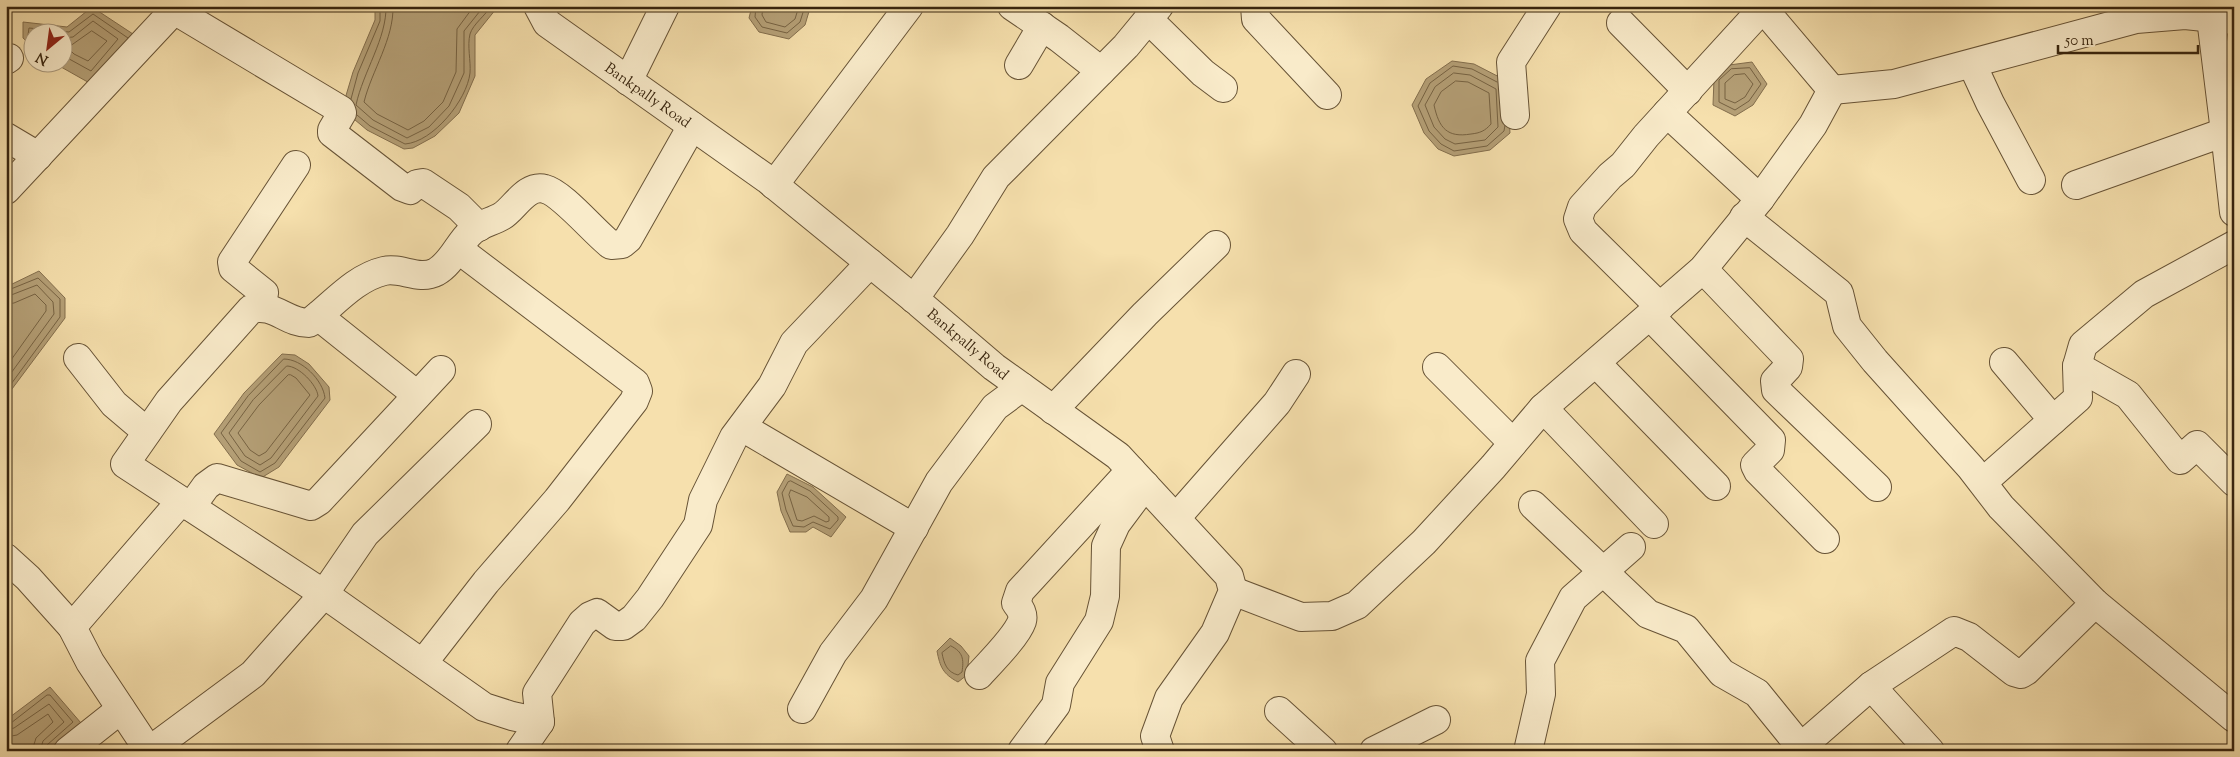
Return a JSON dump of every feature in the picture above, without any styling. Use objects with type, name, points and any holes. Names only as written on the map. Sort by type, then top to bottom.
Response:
[{"type":"street","name":"Bankpally Road","points":[[538,6],[547,23],[774,185],[994,367],[1118,456],[1229,576],[1233,591]]},
{"type":"street","points":[[628,81],[665,6]]},
{"type":"street","points":[[774,185],[909,6]]},
{"type":"street","points":[[1012,6],[1042,26],[1101,71]]},
{"type":"street","points":[[1255,6],[1256,19],[1327,95]]},
{"type":"street","points":[[1516,115],[1511,62],[1547,6]]},
{"type":"street","points":[[1825,539],[1758,471],[1755,465],[1770,450],[1771,440],[1583,231],[1578,219],[1582,207],[1610,176],[1623,165],[1762,7],[1832,90]]},
{"type":"street","points":[[6,190],[176,8],[341,110],[342,113],[332,130],[332,134],[402,187],[410,190],[417,184],[423,183],[460,207],[479,227]]},
{"type":"street","points":[[914,299],[960,235],[996,177],[1101,71],[1154,13],[1203,73],[1223,88]]},
{"type":"street","points":[[1832,90],[1894,84],[2136,19],[2185,15],[2222,19],[2225,132],[2234,212]]},
{"type":"street","points":[[1621,23],[1688,91]]},
{"type":"street","points":[[1018,65],[1042,26]]},
{"type":"street","points":[[1972,64],[1990,103],[2031,180]]},
{"type":"street","points":[[1160,751],[1155,736],[1169,698],[1215,632],[1233,591],[1301,617],[1332,616],[1357,605],[1424,542],[1543,408],[1703,269],[1752,208],[1813,125],[1832,90]]},
{"type":"street","points":[[1667,113],[1752,208],[1839,293],[1847,326],[1875,361],[1983,482],[2001,507],[2095,603],[2234,718]]},
{"type":"street","points":[[540,722],[512,716],[484,706],[324,594],[125,464],[168,402],[251,309],[261,306],[302,323],[309,323],[336,300],[374,274],[385,271],[430,274],[444,266],[470,233],[501,217],[536,188],[546,189],[558,196],[611,245],[622,244],[628,238],[692,126]]},
{"type":"street","points":[[2076,185],[2225,132]]},
{"type":"street","points":[[6,137],[38,156]]},
{"type":"street","points":[[261,306],[264,293],[232,268],[232,262],[296,164]]},
{"type":"street","points":[[1053,410],[1145,314],[1216,245]]},
{"type":"street","points":[[1983,482],[2078,398],[2076,366],[2083,346],[2144,294],[2234,245]]},
{"type":"street","points":[[423,663],[486,582],[557,500],[634,400],[638,391],[634,382],[458,249]]},
{"type":"street","points":[[520,751],[540,722],[537,693],[582,623],[597,613],[615,626],[623,626],[640,611],[698,524],[703,500],[734,437],[772,386],[794,343],[870,263]]},
{"type":"street","points":[[1703,269],[1789,359],[1788,367],[1775,381],[1776,390],[1877,486]]},
{"type":"street","points":[[318,316],[417,396]]},
{"type":"street","points":[[78,358],[114,404],[147,432]]},
{"type":"street","points":[[2004,362],[2053,420]]},
{"type":"street","points":[[1596,363],[1716,486]]},
{"type":"street","points":[[2076,366],[2128,395],[2180,460],[2197,445],[2234,482]]},
{"type":"street","points":[[1437,367],[1513,443]]},
{"type":"street","points":[[72,627],[186,504],[217,478],[312,506],[319,501],[441,370]]},
{"type":"street","points":[[1176,518],[1277,404],[1296,374]]},
{"type":"street","points":[[802,709],[833,653],[874,599],[939,482],[995,407],[1022,387]]},
{"type":"street","points":[[1543,408],[1654,524]]},
{"type":"street","points":[[6,558],[28,578],[72,627],[90,662],[149,751],[253,674],[324,594],[365,534],[477,424]]},
{"type":"street","points":[[742,427],[914,528]]},
{"type":"street","points":[[979,675],[1017,630],[1023,620],[1022,612],[1016,603],[1020,591],[1138,478]]},
{"type":"street","points":[[1022,751],[1056,705],[1060,683],[1099,621],[1105,596],[1106,546],[1138,478]]},
{"type":"street","points":[[1533,505],[1648,614],[1686,629],[1722,673],[1757,693],[1800,750],[1871,686],[1954,631],[1969,637],[2014,672],[2021,674],[2095,603]]},
{"type":"street","points":[[1528,751],[1541,694],[1540,661],[1573,598],[1631,547]]},
{"type":"street","points":[[1871,686],[1930,751]]},
{"type":"street","points":[[68,751],[122,709]]},
{"type":"street","points":[[1279,711],[1323,751]]},
{"type":"street","points":[[1374,751],[1436,720]]},
{"type":"water","points":[[375,6],[496,6],[496,9],[475,35],[475,76],[459,113],[435,136],[413,148],[404,149],[367,130],[342,109],[353,72],[375,20]]},
{"type":"water","points":[[752,6],[807,6],[810,8],[805,25],[789,39],[759,32],[749,18]]},
{"type":"water","points":[[92,7],[136,36],[93,85],[70,72],[72,72],[72,23]]},
{"type":"water","points":[[1452,61],[1474,64],[1507,81],[1510,133],[1490,150],[1454,156],[1438,149],[1424,133],[1412,105],[1426,79]]},
{"type":"water","points":[[1752,62],[1767,84],[1753,105],[1735,116],[1713,105],[1714,79],[1729,65]]},
{"type":"water","points":[[39,271],[65,298],[65,318],[6,397],[6,287]]},
{"type":"water","points":[[282,354],[295,355],[309,364],[329,387],[330,400],[279,467],[261,478],[237,465],[214,434],[244,393]]},
{"type":"water","points":[[787,474],[813,487],[846,517],[831,537],[813,527],[806,532],[790,532],[781,511],[777,492]]},
{"type":"water","points":[[950,638],[961,646],[969,656],[967,675],[958,682],[943,670],[937,651]]},
{"type":"water","points":[[50,687],[81,723],[49,751],[6,751],[6,720]]}]
